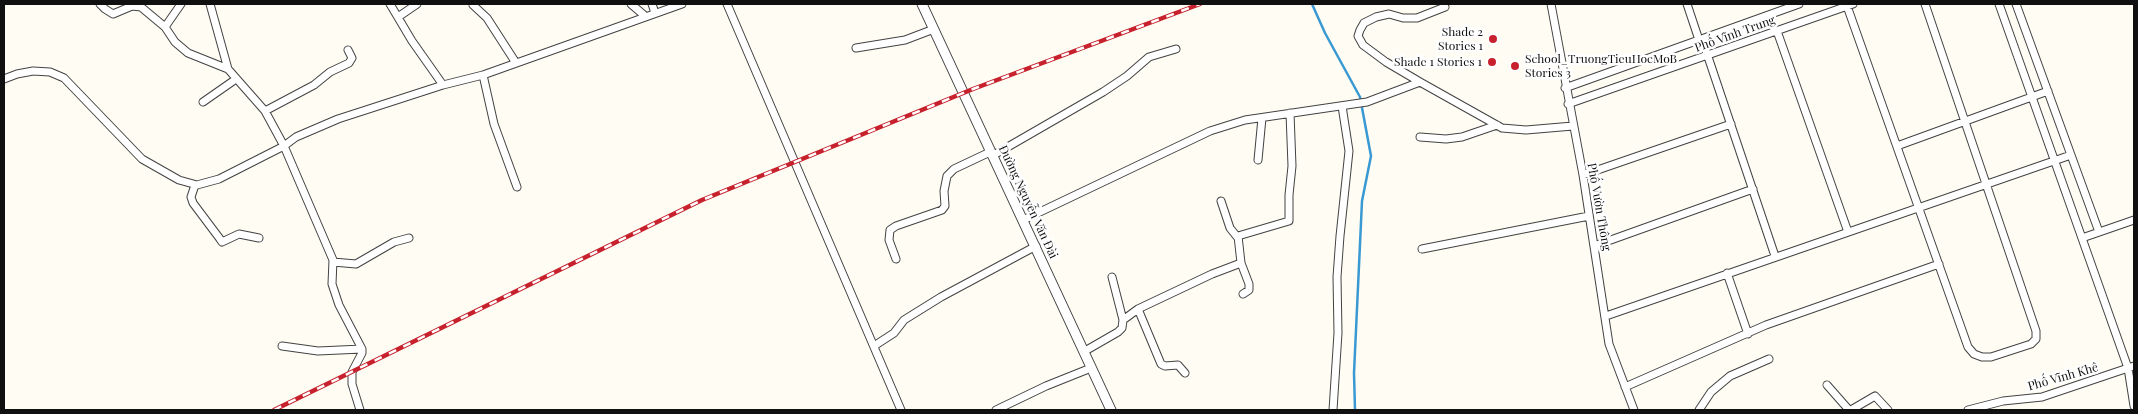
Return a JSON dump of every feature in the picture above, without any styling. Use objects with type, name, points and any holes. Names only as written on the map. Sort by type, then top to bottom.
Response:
[{"type":"street","points":[[100,4],[113,14],[132,6],[141,7],[165,27],[175,42],[188,54],[228,69]]},
{"type":"street","points":[[165,27],[181,4]]},
{"type":"street","points":[[210,4],[228,69],[265,112],[284,146],[333,262],[332,284],[339,305],[362,348],[362,353],[352,372],[352,384],[360,410]]},
{"type":"street","points":[[390,4],[442,85]]},
{"type":"street","points":[[398,17],[417,4]]},
{"type":"street","points":[[631,4],[645,16]]},
{"type":"street","points":[[652,4],[655,13]]},
{"type":"street","points":[[4,79],[33,71],[50,72],[64,78],[142,159],[179,180],[195,185],[208,183],[284,146],[296,137],[338,119],[442,85],[483,75],[682,4]]},
{"type":"street","points":[[728,4],[900,410]]},
{"type":"street","name":"Đường Nguyễn Văn Đài","points":[[923,4],[1111,410]]},
{"type":"street","name":"Phố Vườn Thông","points":[[1551,4],[1565,88],[1583,175],[1609,344],[1634,410]]},
{"type":"street","points":[[1688,4],[1708,56],[1775,256]]},
{"type":"street","name":"Phố Vĩnh Trung","points":[[1565,88],[1799,4]]},
{"type":"street","points":[[1850,5],[1897,146],[1968,347],[1974,354],[1982,357],[1991,357],[2031,344],[2036,339],[2036,331],[1925,4]]},
{"type":"street","points":[[1998,4],[2082,238],[2131,367],[2134,406]]},
{"type":"street","points":[[2016,4],[2099,232]]},
{"type":"street","points":[[473,5],[487,18],[516,63]]},
{"type":"street","name":"Phố Vĩnh Trung","points":[[1568,104],[1850,5]]},
{"type":"street","points":[[1445,7],[1417,18],[1403,18],[1389,14],[1376,18],[1364,23],[1358,36],[1363,45],[1386,62],[1502,128],[1526,130],[1573,126]]},
{"type":"street","points":[[856,48],[905,40],[934,29]]},
{"type":"street","points":[[1777,31],[1848,232]]},
{"type":"street","points":[[896,259],[889,240],[890,230],[896,226],[942,210],[945,206],[944,191],[947,176],[954,170],[991,154],[1103,92],[1149,57],[1176,49]]},
{"type":"street","points":[[265,112],[314,85],[330,72],[349,63],[352,58],[348,50]]},
{"type":"street","points":[[483,75],[494,124],[517,187]]},
{"type":"street","points":[[203,102],[236,79]]},
{"type":"street","points":[[1023,220],[1210,131],[1245,120],[1367,102],[1420,82]]},
{"type":"street","points":[[1897,146],[2048,91]]},
{"type":"street","points":[[1333,410],[1338,333],[1337,277],[1350,151],[1342,106]]},
{"type":"street","points":[[1238,238],[1242,234],[1289,221],[1292,166],[1290,113]]},
{"type":"street","points":[[1258,160],[1262,118]]},
{"type":"street","points":[[1583,175],[1731,124]]},
{"type":"street","points":[[1420,137],[1446,139],[1462,137],[1497,125]]},
{"type":"street","points":[[1606,316],[2071,155]]},
{"type":"street","points":[[195,185],[191,197],[193,203],[222,242],[239,234],[259,238]]},
{"type":"street","points":[[1594,246],[1753,189]]},
{"type":"street","points":[[1222,201],[1230,228],[1238,238],[1241,263],[1249,284],[1250,290],[1243,294]]},
{"type":"street","points":[[1422,249],[1589,216]]},
{"type":"street","points":[[2082,238],[2134,220]]},
{"type":"street","points":[[333,262],[356,264],[394,242],[409,238]]},
{"type":"street","points":[[874,346],[894,333],[904,320],[941,297],[1036,246]]},
{"type":"street","points":[[1123,320],[1138,309],[1212,274],[1241,263]]},
{"type":"street","points":[[1625,387],[1766,325],[1938,264]]},
{"type":"street","points":[[1727,273],[1748,334]]},
{"type":"street","points":[[1085,352],[1122,328],[1123,320],[1112,277]]},
{"type":"street","points":[[1138,309],[1161,364],[1165,366],[1178,365],[1185,372]]},
{"type":"street","points":[[282,346],[318,351],[362,348]]},
{"type":"street","points":[[1699,410],[1712,392],[1730,376],[1769,359]]},
{"type":"street","name":"Phố Vĩnh Khê","points":[[1968,410],[2003,401],[2042,397],[2131,367]]},
{"type":"street","points":[[996,410],[1091,368]]},
{"type":"street","points":[[1827,385],[1850,410],[1875,396],[1888,410]]},
{"type":"waterway","points":[[1312,4],[1325,33],[1360,97],[1371,156],[1362,201],[1354,373],[1355,410]]},
{"type":"railway","points":[[274,410],[702,200],[973,89],[1200,4]]},
{"type":"place","name":"Shade 2 Stories 1","points":[[1493,39]]},
{"type":"place","name":"Shade 1 Stories 1","points":[[1492,62]]},
{"type":"place","name":"School_TruongTieuHocMoB Stories 3","points":[[1515,66]]}]
